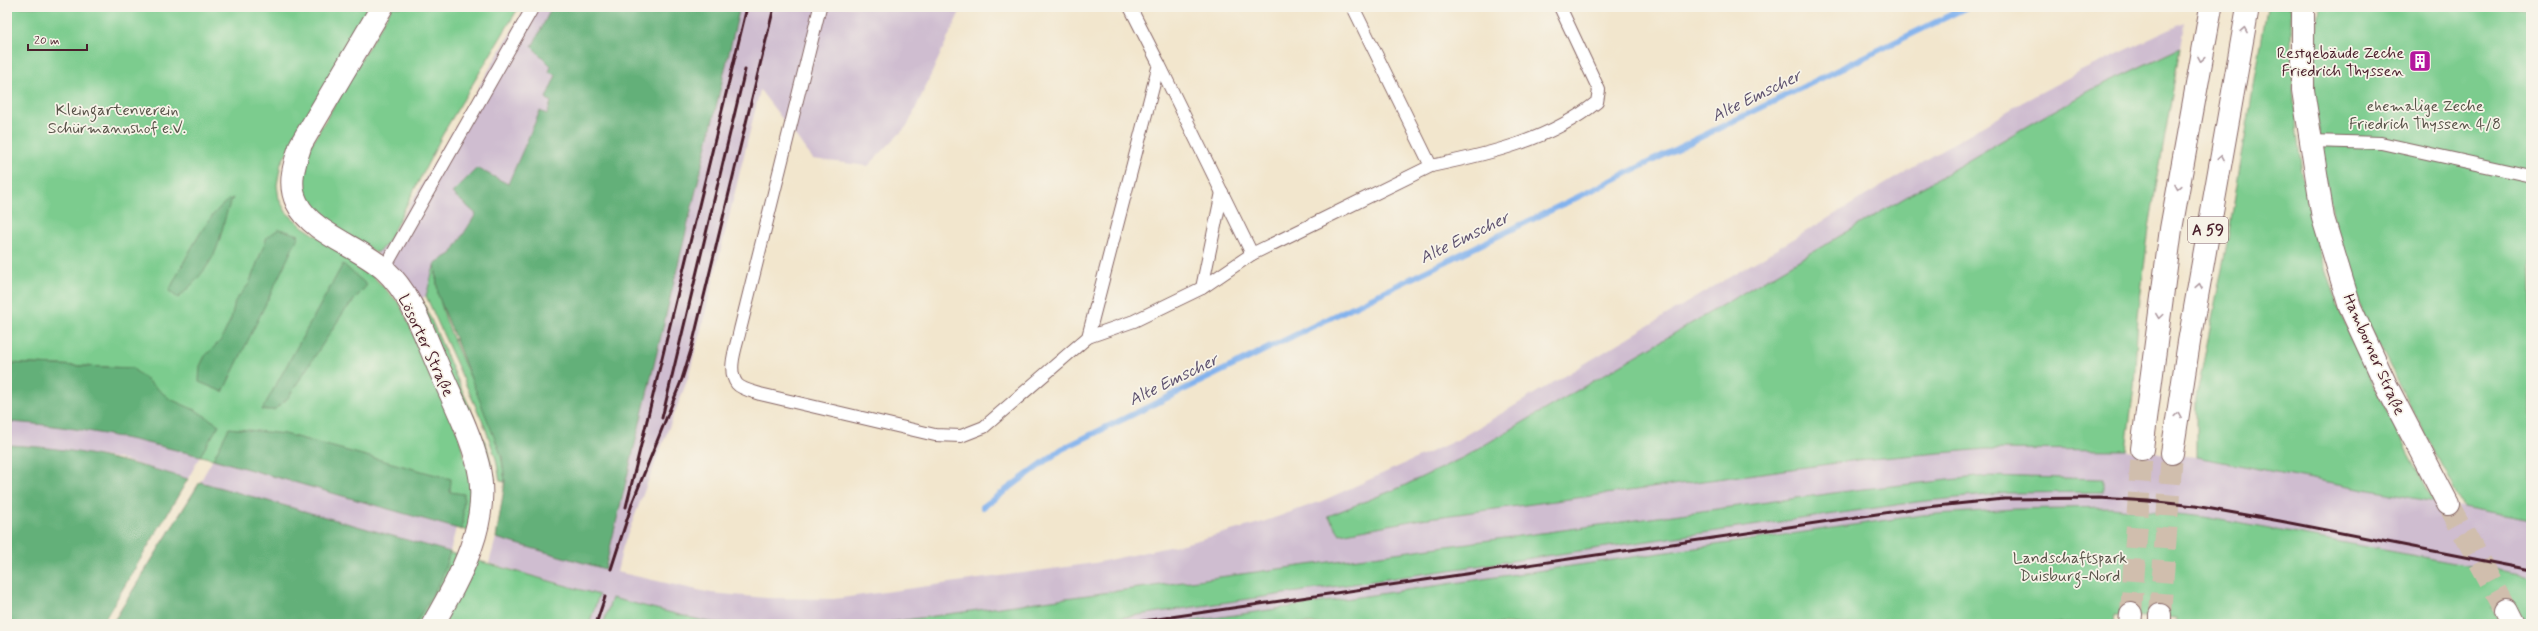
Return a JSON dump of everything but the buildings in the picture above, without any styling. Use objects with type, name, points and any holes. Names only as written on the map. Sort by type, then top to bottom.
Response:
[{"type":"main road","name":"Lösorter Straße","points":[[382,7],[301,144],[293,169],[293,189],[296,202],[308,220],[384,269],[396,282],[410,303],[472,445],[481,480],[476,533],[468,558],[434,624]]},
{"type":"main road","name":"A 59","points":[[2142,449],[2171,229],[2210,7]]},
{"type":"main road","name":"A 59","points":[[2172,453],[2190,334],[2248,7]]},
{"type":"main road","name":"Hamborner Straße","points":[[2303,7],[2303,90],[2323,218],[2350,307],[2386,385],[2448,504]]},
{"type":"lane","points":[[384,269],[533,7]]},
{"type":"lane","points":[[820,7],[732,367],[738,385],[760,394],[935,435],[961,436],[984,427],[1088,337],[1134,321],[1202,288],[1252,254],[1431,166],[1484,154],[1541,135],[1597,102],[1599,90],[1560,7]]},
{"type":"lane","points":[[1130,7],[1252,254]]},
{"type":"lane","points":[[1353,7],[1431,166]]},
{"type":"lane","points":[[1088,337],[1159,64]]},
{"type":"lane","points":[[2310,141],[2381,143],[2531,176]]},
{"type":"lane","points":[[1202,288],[1222,192]]},
{"type":"shaded area","points":[[526,7],[584,7],[549,72],[556,75],[546,98],[551,102],[547,115],[540,112],[508,184],[453,193],[476,214],[451,254],[435,263],[426,296],[419,300],[376,253],[386,245]]},
{"type":"shaded area","points":[[697,7],[962,7],[908,125],[868,166],[813,159],[760,90],[687,381],[623,546],[617,572],[711,593],[767,598],[834,599],[1095,563],[1187,543],[1260,523],[1322,501],[1457,440],[2021,103],[2081,71],[2184,23],[2180,48],[2157,58],[1464,457],[1399,488],[1328,517],[1341,534],[1421,519],[1858,460],[1986,449],[2126,450],[2196,457],[2531,520],[2531,577],[2204,517],[2111,507],[2015,509],[1922,515],[1173,624],[1077,624],[1917,502],[2007,493],[2103,479],[1987,476],[1863,489],[876,624],[732,624],[708,622],[612,598],[603,624],[589,624],[599,595],[489,563],[496,538],[605,569],[730,50]]},
{"type":"shaded area","points":[[7,422],[33,423],[121,436],[200,456],[188,479],[117,458],[34,446],[7,445]]},
{"type":"shaded area","points":[[213,459],[456,528],[450,552],[200,482]]},
{"type":"green space","name":"Kleingartenverein Schürmannshof e.V.","points":[[7,7],[373,7],[281,163],[277,185],[279,199],[286,212],[303,227],[363,266],[400,304],[458,433],[470,477],[472,504],[468,531],[213,459],[121,436],[131,368],[7,363]]},
{"type":"green space","points":[[392,7],[519,7],[445,130],[386,245],[376,253],[334,228],[306,203],[302,187],[305,155]]},
{"type":"green space","points":[[552,7],[740,7],[605,569],[496,538],[505,482],[502,457],[438,295],[435,263],[451,254],[476,214],[452,193],[477,168],[508,184],[540,111],[547,114],[551,102],[546,98],[556,75],[549,72],[551,66],[532,47]]},
{"type":"green space","points":[[2291,7],[2291,44],[2295,117],[2299,153],[2305,189],[2322,260],[2334,295],[2356,348],[2434,502],[2196,457],[2196,399],[2228,238],[2267,8]]},
{"type":"green space","name":"ehemalige Zeche Friedrich Thyssen 4/8","points":[[2320,7],[2531,7],[2531,520],[2463,507],[2364,316],[2338,239],[2322,162],[2312,68]]},
{"type":"green space","points":[[2180,48],[2149,228],[2138,316],[2134,387],[2126,450],[1986,449],[1858,460],[1421,519],[1340,534],[1328,516],[1399,488],[1464,457],[2032,123],[2091,90]]},
{"type":"green space","points":[[233,198],[213,257],[200,276],[178,298],[169,291],[188,254],[215,213],[224,203]]},
{"type":"green space","points":[[279,229],[299,235],[223,392],[199,382],[200,366],[205,356],[221,340],[231,319],[235,301],[249,284],[267,237]]},
{"type":"green space","points":[[435,263],[438,291],[446,319],[456,346],[492,427],[501,454],[505,482],[500,481],[496,459],[485,427],[426,296]]},
{"type":"green space","points":[[343,264],[367,285],[343,313],[287,399],[274,410],[262,410]]},
{"type":"green space","points":[[422,299],[487,447],[495,480],[489,479],[419,300]]},
{"type":"green space","points":[[7,363],[132,368],[170,399],[197,411],[219,425],[200,456],[105,434],[56,426],[7,422]]},
{"type":"green space","points":[[229,428],[285,434],[451,479],[450,492],[464,494],[462,530],[213,459]]},
{"type":"green space","points":[[7,445],[31,446],[99,456],[143,466],[188,479],[102,624],[7,624]]},
{"type":"green space","points":[[1987,476],[2103,479],[2103,492],[2007,493],[1917,502],[1077,624],[876,624],[1863,489]]},
{"type":"green space","points":[[200,482],[599,595],[589,624],[112,624]]},
{"type":"green space","points":[[200,482],[450,552],[441,580],[415,624],[112,624]]},
{"type":"green space","name":"Landschaftspark Duisburg-Nord","points":[[2111,507],[2204,517],[2531,577],[2531,624],[2525,624],[2519,612],[2492,608],[2500,624],[2176,624],[2176,618],[2114,614],[2113,624],[1173,624],[1922,515],[2015,509]]},
{"type":"green space","points":[[612,598],[708,622],[732,624],[603,624]]},
{"type":"waterway","name":"Alte Emscher","points":[[983,507],[1062,449],[1967,7]]},
{"type":"tunnel","points":[[2131,614],[2142,449]]},
{"type":"tunnel","points":[[2160,615],[2172,453]]},
{"type":"tunnel","points":[[2448,504],[2506,610]]},
{"type":"railway","points":[[626,507],[747,7]]},
{"type":"railway","points":[[611,569],[633,501],[682,379],[691,350],[774,7]]},
{"type":"railway","points":[[662,418],[745,70]]},
{"type":"railway","points":[[1123,624],[1918,508],[2004,499],[2099,498],[2195,506],[2531,570]]},
{"type":"railway","points":[[596,624],[605,597]]},
{"type":"place","name":"Restgebäude Zeche Friedrich Thyssen","points":[[2420,61]]}]
